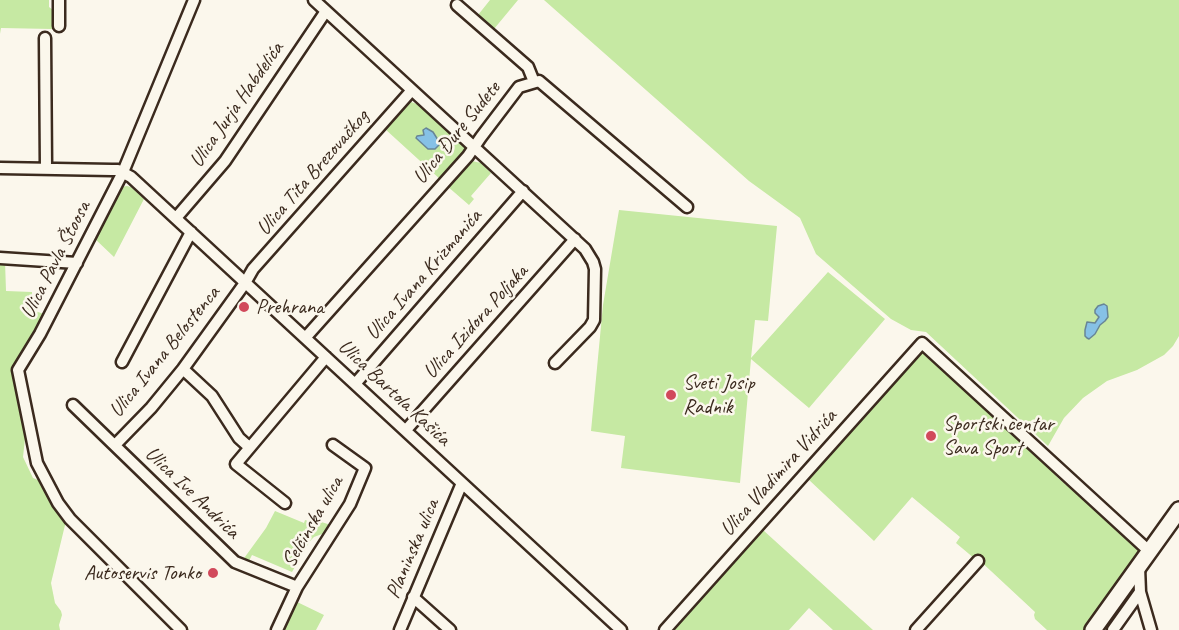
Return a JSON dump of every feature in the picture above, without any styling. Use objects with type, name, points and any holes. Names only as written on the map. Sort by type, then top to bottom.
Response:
[{"type":"main road","points":[[1093,630],[1179,510]]},
{"type":"street","points":[[59,0],[59,26]]},
{"type":"street","name":"Ulica Pavla Štoosa","points":[[181,630],[70,519],[58,503],[37,463],[18,370],[40,334],[123,172],[194,0]]},
{"type":"street","points":[[314,0],[585,249],[595,269],[594,320],[555,363]]},
{"type":"street","points":[[457,5],[528,67],[534,82]]},
{"type":"street","name":"Ulica Jurja Habdelića","points":[[176,218],[225,161],[326,11]]},
{"type":"street","points":[[45,38],[46,168]]},
{"type":"street","name":"Ulica Đure Sudete","points":[[306,338],[468,156],[519,87],[538,81],[687,207]]},
{"type":"street","name":"Ulica Tita Brezovačkog","points":[[245,283],[253,269],[412,90]]},
{"type":"street","points":[[0,168],[123,172]]},
{"type":"street","name":"Ulica Bartola Kašića","points":[[123,172],[176,218],[621,630]]},
{"type":"street","name":"Ulica Ivana Krizmanića","points":[[355,384],[523,191]]},
{"type":"street","points":[[122,362],[191,232]]},
{"type":"street","name":"Ulica Izidora Poljaka","points":[[406,430],[575,239]]},
{"type":"street","points":[[0,258],[77,263]]},
{"type":"street","name":"Ulica Ivana Belostenca","points":[[115,445],[151,408],[183,369],[245,283]]},
{"type":"street","name":"Ulica Vladimira Vidrića","points":[[665,630],[922,343],[1149,551]]},
{"type":"street","points":[[285,503],[236,464],[326,357]]},
{"type":"street","points":[[183,369],[212,396],[239,438],[249,447]]},
{"type":"street","name":"Ulica Ive Andrića","points":[[73,405],[235,562],[297,587]]},
{"type":"street","name":"Selčinska ulica","points":[[277,630],[297,587],[350,504],[365,468],[333,445]]},
{"type":"street","name":"Planinska ulica","points":[[400,630],[462,483]]},
{"type":"street","points":[[916,630],[978,561]]},
{"type":"street","points":[[1139,567],[1140,592],[1151,630]]},
{"type":"street","points":[[1113,630],[1140,592]]},
{"type":"street","points":[[413,597],[450,630]]},
{"type":"green space","points":[[0,0],[49,0],[49,7],[53,10],[52,29],[1,28],[0,34]]},
{"type":"green space","points":[[490,0],[518,0],[494,29],[478,15]]},
{"type":"green space","points":[[544,0],[1179,0],[1179,336],[1164,355],[1137,370],[1107,381],[1083,398],[1064,418],[1048,446],[926,332],[911,330],[891,319],[816,254],[800,218],[749,181]],"holes":[[[1103,304],[1106,306],[1105,321],[1096,330],[1085,330],[1087,322],[1095,324],[1099,317],[1098,306]]]},
{"type":"green space","points":[[411,102],[417,104],[464,144],[465,151],[441,180],[385,129],[405,105]]},
{"type":"green space","points":[[472,161],[481,163],[491,173],[471,196],[474,199],[469,205],[447,186],[467,163]]},
{"type":"green space","points":[[127,186],[144,199],[114,257],[94,238],[120,187]]},
{"type":"green space","points":[[619,210],[777,226],[768,321],[755,320],[751,358],[828,272],[885,319],[809,408],[751,359],[740,483],[621,468],[625,436],[591,431],[603,305]]},
{"type":"green space","points":[[0,261],[5,261],[6,291],[32,292],[32,310],[44,314],[15,365],[14,377],[26,430],[23,457],[33,478],[38,480],[54,509],[66,521],[51,583],[55,603],[62,615],[60,630],[0,630]]},
{"type":"green space","points":[[921,352],[1037,455],[1058,478],[1137,545],[1136,557],[1085,630],[1047,630],[1035,619],[1035,612],[977,558],[975,559],[956,543],[960,537],[912,497],[874,541],[808,479]]},
{"type":"green space","points":[[275,511],[304,523],[305,520],[311,522],[315,520],[334,526],[330,531],[310,541],[292,572],[252,555],[248,563],[242,561],[266,528]]},
{"type":"green space","points":[[763,530],[873,630],[833,630],[809,608],[789,630],[673,630]]},
{"type":"green space","points":[[293,600],[324,615],[316,630],[279,630]]},
{"type":"water","points":[[426,128],[433,132],[438,140],[439,145],[435,149],[428,149],[416,138],[424,135],[423,130]]},
{"type":"water","points":[[1104,304],[1107,306],[1108,317],[1089,339],[1085,336],[1087,322],[1095,323],[1099,317],[1095,310]]},
{"type":"place","name":"Prehrana","points":[[244,307]]},
{"type":"place","name":"Sveti Josip Radnik","points":[[671,395]]},
{"type":"place","name":"Sportski centar Sava Sport","points":[[931,436]]},
{"type":"place","name":"Autoservis Tonko","points":[[213,573]]}]
